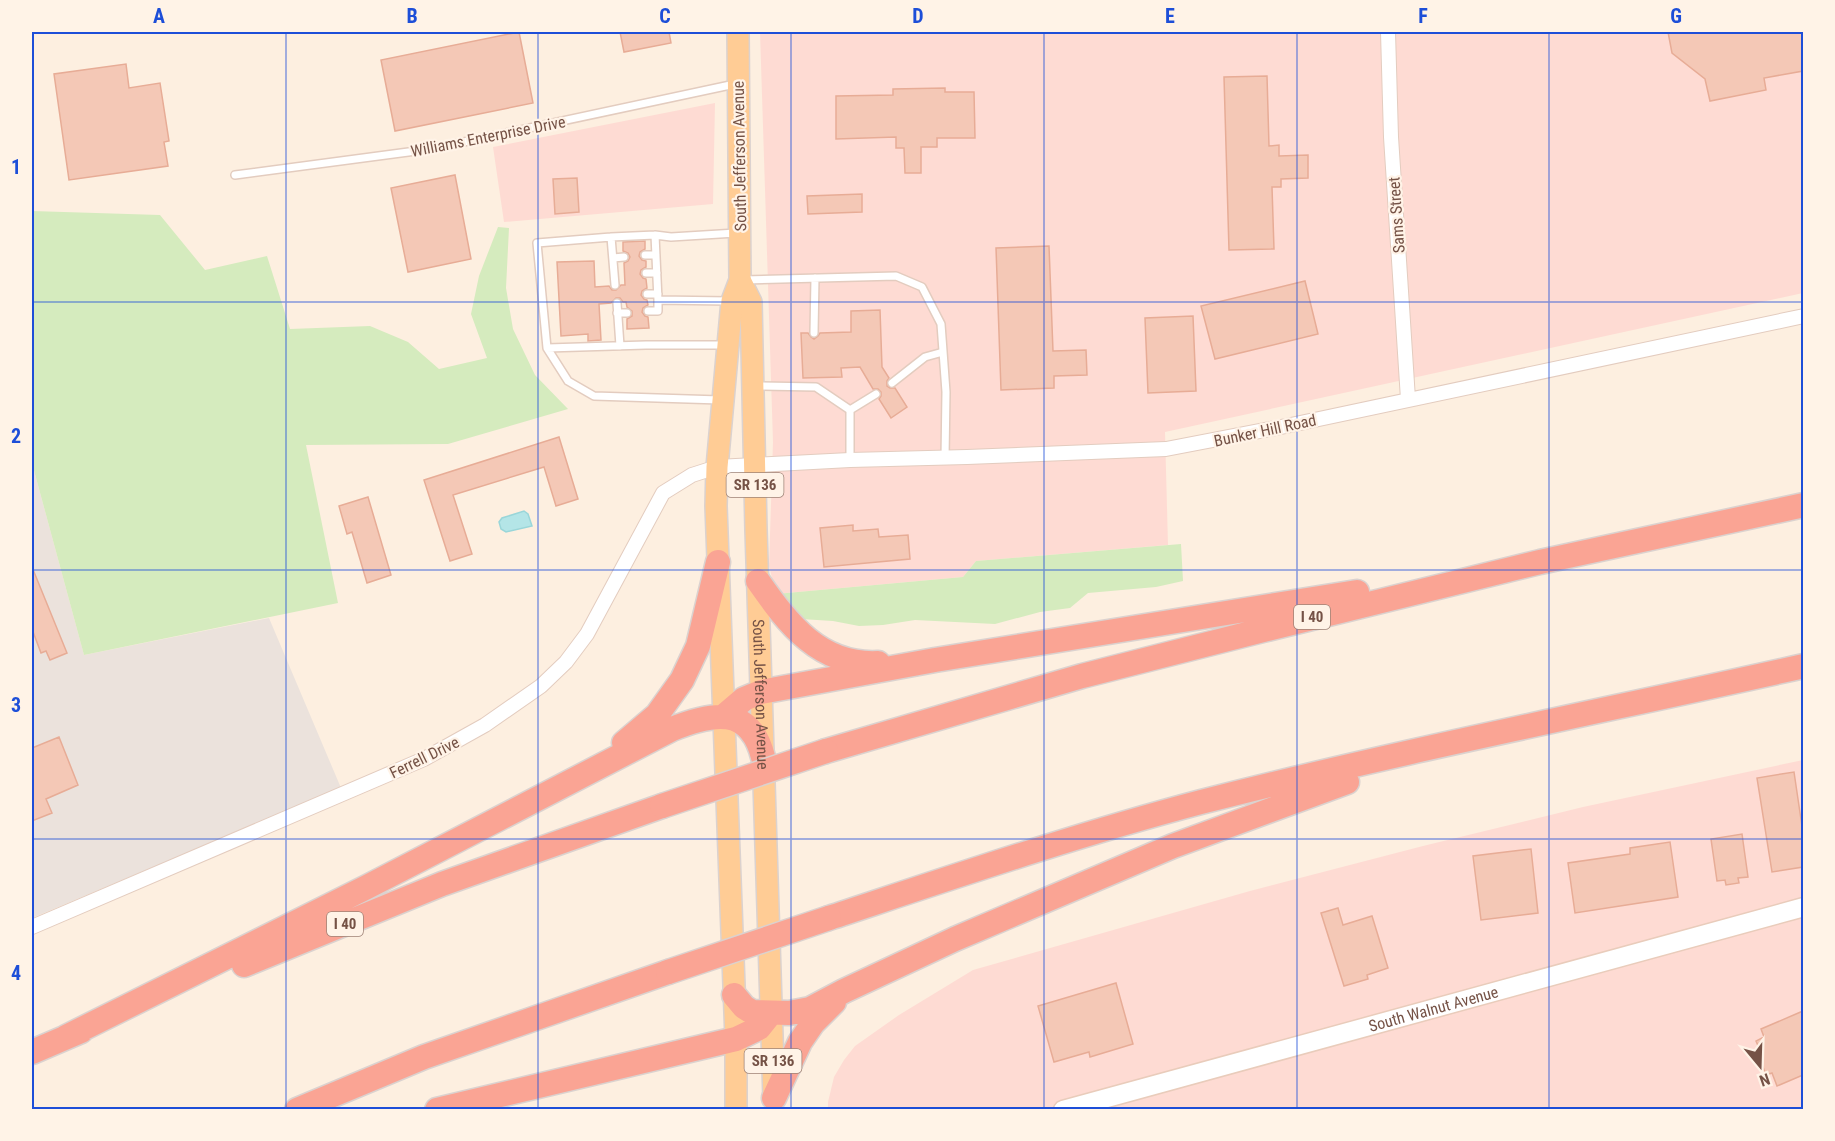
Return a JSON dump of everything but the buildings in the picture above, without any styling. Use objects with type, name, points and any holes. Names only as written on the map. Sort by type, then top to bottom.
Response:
[{"type":"highway","name":"I 40","points":[[32,1052],[442,884],[826,751],[1093,673],[1540,562],[1803,505]]},
{"type":"highway","points":[[567,783],[623,744],[657,715],[681,680],[698,646],[718,562]]},
{"type":"highway","points":[[724,716],[744,699],[761,692],[935,660],[1540,562]]},
{"type":"highway","points":[[758,581],[774,605],[799,634],[822,651],[861,664],[935,660]]},
{"type":"highway","points":[[297,1110],[424,1056],[1049,845],[1201,802],[1477,737],[1803,666]]},
{"type":"highway","points":[[66,1037],[367,887],[672,729],[700,719],[724,716],[744,722],[755,736],[763,758]]},
{"type":"highway","points":[[734,995],[744,1007],[752,1011],[801,1012],[955,939],[1173,846],[1303,797],[1477,737]]},
{"type":"highway","points":[[775,1104],[800,1041],[813,1023],[844,991]]},
{"type":"highway","points":[[437,1110],[736,1039],[759,1028],[771,1013]]},
{"type":"main road","name":"South Jefferson Avenue","points":[[736,1110],[736,1039],[716,506],[717,467],[732,301],[740,280],[738,32]]},
{"type":"main road","name":"South Jefferson Avenue","points":[[740,280],[751,302],[754,465],[775,1104]]},
{"type":"street","name":"Sams Street","points":[[1388,32],[1391,137],[1407,399]]},
{"type":"street","name":"Bunker Hill Road","points":[[717,467],[1166,449],[1286,426],[1803,316]]},
{"type":"street","name":"Ferrell Drive","points":[[32,927],[424,759],[485,725],[541,686],[566,662],[587,634],[663,493],[692,475],[717,467]]},
{"type":"street","name":"South Walnut Avenue","points":[[1063,1110],[1803,907]]},
{"type":"lane","name":"Williams Enterprise Drive","points":[[235,175],[431,149],[738,83]]},
{"type":"lane","points":[[723,400],[594,396],[568,381],[547,348],[537,243],[611,237],[655,235],[671,237],[740,232]]},
{"type":"lane","points":[[648,311],[658,311],[655,235]]},
{"type":"lane","points":[[611,237],[615,285]]},
{"type":"lane","points":[[645,255],[656,255]]},
{"type":"lane","points":[[613,258],[624,257]]},
{"type":"lane","points":[[614,274],[624,273]]},
{"type":"lane","points":[[646,273],[657,273]]},
{"type":"lane","points":[[740,280],[896,276],[922,287],[941,324],[946,392],[945,458]]},
{"type":"lane","points":[[814,333],[815,278]]},
{"type":"lane","points":[[647,294],[658,297],[732,301]]},
{"type":"lane","points":[[616,303],[620,346]]},
{"type":"lane","points":[[617,313],[627,313]]},
{"type":"lane","points":[[547,348],[728,345]]},
{"type":"lane","points":[[892,383],[925,357],[943,352]]},
{"type":"lane","points":[[816,378],[816,387]]},
{"type":"lane","points":[[753,386],[816,387],[850,410]]},
{"type":"lane","points":[[850,410],[876,394]]},
{"type":"lane","points":[[849,460],[850,410]]},
{"type":"shaded area","points":[[760,32],[1803,32],[1803,293],[1165,432],[1168,545],[976,561],[963,577],[776,594],[769,566],[773,442]]},
{"type":"shaded area","points":[[715,103],[713,204],[504,222],[493,147]]},
{"type":"shaded area","points":[[32,463],[84,655],[269,618],[341,788],[32,918]]},
{"type":"shaded area","points":[[1803,760],[1803,1109],[828,1110],[834,1077],[855,1046],[899,1015],[973,970],[1250,891],[1423,846],[1583,807]]},
{"type":"green space","points":[[32,211],[160,215],[205,270],[267,256],[290,329],[370,326],[408,342],[439,369],[487,358],[471,314],[479,276],[498,227],[509,228],[506,288],[513,329],[535,375],[568,409],[448,444],[306,445],[338,603],[84,655],[32,463]]},
{"type":"green space","points":[[1181,544],[1183,581],[1156,587],[1088,593],[1070,608],[1040,612],[995,624],[915,620],[859,626],[833,621],[801,619],[776,594],[963,577],[976,561]]},
{"type":"water","points":[[524,511],[528,514],[532,526],[506,532],[501,529],[499,522],[502,518]]}]
